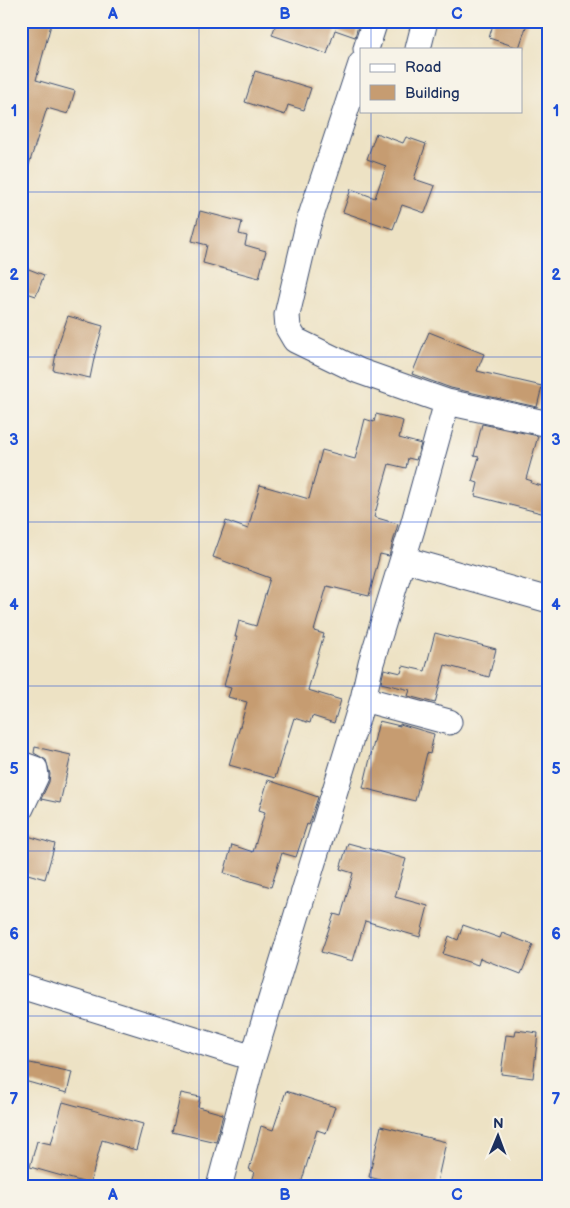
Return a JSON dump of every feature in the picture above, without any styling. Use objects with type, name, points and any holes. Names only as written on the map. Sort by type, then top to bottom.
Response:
[{"type":"street","points":[[366,48],[375,21]]},
{"type":"street","points":[[418,48],[425,21]]},
{"type":"street","points":[[360,67],[308,225],[287,315],[288,328],[295,340],[359,371],[447,402],[549,424]]},
{"type":"street","points":[[219,1187],[253,1058],[363,699],[371,663],[403,559],[447,402]]},
{"type":"street","points":[[403,559],[549,600]]},
{"type":"street","points":[[363,699],[449,722]]},
{"type":"street","points":[[21,764],[35,768],[36,776],[21,808]]},
{"type":"street","points":[[21,986],[253,1058]]},
{"type":"building","points":[[21,21],[52,21],[36,80],[75,91],[68,114],[47,108],[25,177],[21,177]]},
{"type":"building","points":[[277,21],[359,22],[355,37],[335,30],[327,54],[272,35]]},
{"type":"building","points":[[494,21],[528,21],[519,48],[489,38]]},
{"type":"building","points":[[255,71],[311,88],[304,110],[288,105],[285,115],[245,102]]},
{"type":"building","points":[[376,133],[403,143],[406,137],[426,144],[414,179],[435,186],[425,213],[402,205],[393,229],[343,212],[351,189],[375,198],[386,166],[367,159]]},
{"type":"building","points":[[200,211],[242,222],[239,234],[247,236],[245,245],[266,251],[259,278],[203,263],[207,245],[192,241]]},
{"type":"building","points":[[21,266],[44,275],[36,296],[21,291]]},
{"type":"building","points":[[68,316],[103,326],[90,378],[53,370],[57,348]]},
{"type":"building","points":[[429,332],[484,354],[477,371],[542,386],[537,407],[451,388],[412,374]]},
{"type":"building","points":[[376,414],[403,421],[399,438],[421,444],[416,460],[408,458],[406,468],[389,464],[374,517],[398,524],[389,556],[380,554],[369,596],[327,586],[314,631],[324,634],[308,690],[341,700],[334,723],[312,716],[310,723],[294,718],[275,778],[229,765],[247,702],[228,697],[231,688],[224,686],[237,637],[235,637],[239,621],[256,626],[270,578],[213,557],[226,521],[248,529],[260,485],[309,499],[322,450],[355,459],[365,419],[374,422]]},
{"type":"building","points":[[482,424],[538,436],[526,479],[532,481],[531,483],[549,488],[549,515],[475,496],[478,483],[472,481],[479,457],[474,456]]},
{"type":"building","points":[[435,633],[496,649],[489,677],[445,665],[435,703],[408,696],[410,690],[381,683],[384,669],[401,673],[403,666],[425,671]]},
{"type":"building","points":[[379,721],[400,726],[400,724],[434,734],[430,754],[427,753],[415,801],[363,788]]},
{"type":"building","points":[[35,747],[71,755],[60,803],[41,799],[49,782],[50,774],[46,760],[34,753]]},
{"type":"building","points":[[268,780],[318,797],[296,857],[282,853],[271,887],[224,873],[232,845],[253,852],[265,812],[259,810]]},
{"type":"building","points":[[21,834],[55,844],[45,879],[21,872]]},
{"type":"building","points":[[348,843],[406,859],[395,897],[428,906],[420,937],[365,921],[353,961],[321,952],[334,914],[341,916],[353,873],[340,869]]},
{"type":"building","points":[[463,925],[500,938],[502,933],[533,945],[521,974],[480,958],[478,965],[443,954],[449,936],[458,940]]},
{"type":"building","points":[[516,1030],[538,1033],[533,1078],[501,1074],[506,1035],[515,1036]]},
{"type":"building","points":[[21,1061],[72,1072],[67,1093],[21,1080]]},
{"type":"building","points":[[286,1091],[335,1107],[326,1133],[317,1130],[300,1187],[249,1187],[254,1172],[249,1170],[261,1126],[273,1130]]},
{"type":"building","points":[[181,1093],[200,1097],[198,1107],[223,1114],[216,1142],[172,1132]]},
{"type":"building","points":[[63,1102],[143,1124],[136,1150],[102,1140],[90,1184],[30,1167],[37,1141],[51,1144]]},
{"type":"building","points":[[381,1126],[446,1142],[436,1187],[408,1187],[369,1177]]}]
